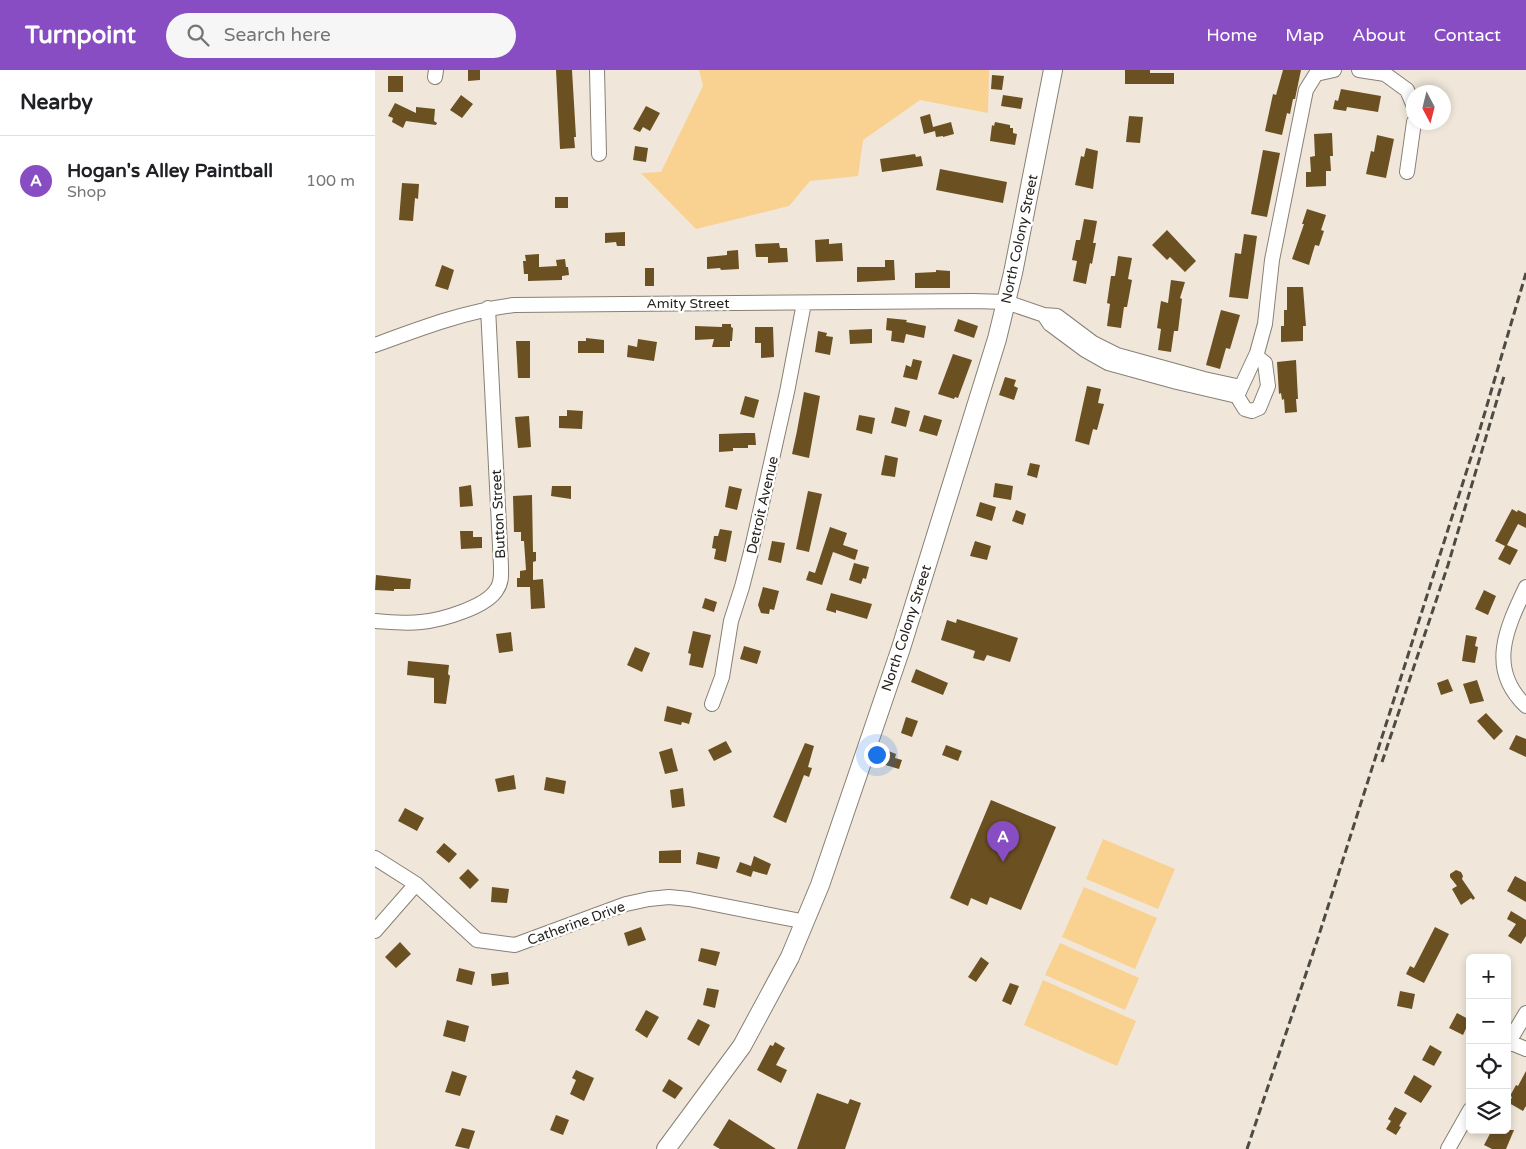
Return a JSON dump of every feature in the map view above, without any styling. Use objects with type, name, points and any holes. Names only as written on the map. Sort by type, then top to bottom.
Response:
[{"type":"main road","name":"North Colony Street","points":[[666,1149],[742,1046],[778,980],[805,922],[828,860],[901,648],[1007,302],[1053,70]]},
{"type":"street","points":[[597,70],[599,154]]},
{"type":"street","points":[[1255,356],[1265,363],[1267,386],[1259,408],[1252,411],[1245,409],[1239,392],[1255,356],[1265,324],[1272,260],[1306,90],[1316,74],[1334,70]]},
{"type":"street","points":[[1359,70],[1385,74],[1406,89]]},
{"type":"street","points":[[1407,172],[1413,130]]},
{"type":"street","name":"Amity Street","points":[[375,345],[457,316],[488,308],[514,305],[1007,302],[1044,315],[1057,316],[1093,343],[1132,364],[1204,379],[1239,392]]},
{"type":"street","name":"Detroit Avenue","points":[[712,704],[722,677],[731,620],[752,548],[787,392],[804,303]]},
{"type":"street","name":"Button Street","points":[[375,621],[421,623],[437,620],[487,599],[499,587],[501,566],[488,308]]},
{"type":"street","points":[[1526,587],[1509,627],[1502,654],[1503,670],[1509,685],[1517,698],[1526,706]]},
{"type":"street","name":"Catherine Drive","points":[[375,858],[416,884],[477,940],[515,945],[626,904],[669,897],[689,899],[805,922]]},
{"type":"street","points":[[375,931],[416,884]]},
{"type":"street","points":[[1511,1039],[1526,1013]]},
{"type":"street","points":[[1511,1045],[1526,1049]]},
{"type":"street","points":[[1447,1149],[1466,1117]]},
{"type":"shaded area","points":[[699,70],[989,70],[988,113],[920,100],[863,140],[858,176],[810,181],[789,206],[696,229],[641,173],[661,172],[703,86]]},
{"type":"shaded area","points":[[1103,839],[1175,869],[1158,909],[1086,879]]},
{"type":"shaded area","points":[[1084,887],[1157,918],[1135,969],[1062,937]]},
{"type":"shaded area","points":[[1060,943],[1139,978],[1125,1010],[1045,975]]},
{"type":"shaded area","points":[[1043,980],[1136,1021],[1117,1066],[1024,1025]]},
{"type":"building","points":[[468,70],[480,70],[480,80],[468,81]]},
{"type":"building","points":[[556,70],[572,70],[575,148],[560,149]]},
{"type":"building","points":[[1125,70],[1150,70],[1150,73],[1174,73],[1174,84],[1125,84]]},
{"type":"building","points":[[1283,70],[1301,70],[1295,99],[1293,99],[1290,114],[1287,113],[1282,135],[1265,131],[1273,94],[1276,95]]},
{"type":"building","points":[[992,75],[1004,76],[1002,90],[991,89]]},
{"type":"building","points":[[388,76],[403,76],[403,92],[388,92]]},
{"type":"building","points":[[1341,89],[1381,96],[1378,112],[1347,107],[1346,111],[1333,109],[1335,100],[1338,101]]},
{"type":"building","points":[[461,95],[473,104],[462,118],[450,110]]},
{"type":"building","points":[[1003,95],[1023,98],[1021,109],[1001,106]]},
{"type":"building","points":[[395,103],[416,113],[416,107],[435,109],[434,121],[437,123],[436,125],[406,121],[403,128],[392,122],[393,118],[388,116]]},
{"type":"building","points":[[646,106],[660,113],[650,131],[643,127],[640,132],[633,129]]},
{"type":"building","points":[[930,114],[933,127],[951,122],[954,134],[936,137],[935,131],[924,134],[920,117]]},
{"type":"building","points":[[1129,116],[1143,117],[1140,143],[1126,142]]},
{"type":"building","points":[[995,122],[1010,125],[1010,128],[1013,128],[1013,133],[1017,134],[1015,145],[990,141],[992,125],[994,126]]},
{"type":"building","points":[[1332,133],[1333,156],[1330,156],[1331,171],[1326,171],[1326,186],[1306,187],[1306,172],[1311,172],[1310,157],[1315,156],[1314,134]]},
{"type":"building","points":[[1377,135],[1394,139],[1386,178],[1366,174],[1371,151],[1374,152]]},
{"type":"building","points":[[635,146],[648,148],[646,162],[633,160]]},
{"type":"building","points":[[1086,148],[1098,151],[1093,189],[1075,185],[1081,156],[1084,157]]},
{"type":"building","points":[[1263,150],[1280,153],[1267,217],[1251,214]]},
{"type":"building","points":[[915,154],[916,157],[921,156],[923,166],[882,172],[880,159]]},
{"type":"building","points":[[940,169],[1007,182],[1003,203],[936,190]]},
{"type":"building","points":[[402,183],[419,184],[418,199],[415,198],[413,221],[399,220]]},
{"type":"building","points":[[555,197],[568,197],[568,208],[555,208]]},
{"type":"building","points":[[1307,209],[1326,215],[1321,230],[1324,231],[1319,246],[1315,245],[1309,265],[1292,259]]},
{"type":"building","points":[[1084,219],[1097,221],[1093,243],[1096,243],[1086,284],[1073,281],[1077,261],[1072,260],[1076,240],[1080,240]]},
{"type":"building","points":[[1167,230],[1196,261],[1185,272],[1170,257],[1167,260],[1152,245]]},
{"type":"building","points":[[625,232],[625,246],[617,246],[616,242],[605,243],[605,233]]},
{"type":"building","points":[[1244,234],[1257,236],[1248,299],[1229,297],[1235,253],[1241,254]]},
{"type":"building","points":[[829,239],[829,244],[842,243],[843,261],[816,262],[815,240]]},
{"type":"building","points":[[779,243],[780,248],[787,248],[788,262],[768,263],[768,257],[756,257],[755,244]]},
{"type":"building","points":[[738,250],[739,269],[707,269],[707,257],[727,255],[727,251]]},
{"type":"building","points":[[539,254],[539,267],[557,266],[556,260],[565,259],[569,275],[562,276],[562,280],[528,281],[528,274],[524,274],[523,261],[526,261],[525,255]]},
{"type":"building","points":[[1118,256],[1132,258],[1128,279],[1132,280],[1127,307],[1124,307],[1121,328],[1107,326],[1110,304],[1107,303],[1111,276],[1115,276]]},
{"type":"building","points":[[885,260],[894,260],[895,280],[857,282],[857,267],[885,267]]},
{"type":"building","points":[[442,265],[454,270],[448,290],[435,286]]},
{"type":"building","points":[[645,268],[654,268],[654,286],[645,286]]},
{"type":"building","points":[[936,270],[950,271],[950,288],[915,288],[915,273],[936,272]]},
{"type":"building","points":[[1171,280],[1185,282],[1180,298],[1182,299],[1178,331],[1174,331],[1171,352],[1158,350],[1161,329],[1157,328],[1161,301],[1168,303]]},
{"type":"building","points":[[1287,287],[1303,287],[1306,326],[1303,326],[1303,341],[1281,342],[1284,310],[1287,310]]},
{"type":"building","points":[[1221,310],[1240,315],[1230,349],[1226,348],[1220,369],[1206,365]]},
{"type":"building","points":[[887,318],[907,320],[906,322],[926,326],[924,338],[906,334],[904,343],[891,341],[892,331],[886,330]]},
{"type":"building","points":[[958,319],[978,326],[974,338],[954,331]]},
{"type":"building","points":[[722,324],[731,324],[733,328],[730,347],[712,347],[714,339],[695,340],[695,326],[722,327]]},
{"type":"building","points":[[755,327],[773,327],[774,357],[761,358],[761,343],[755,343]]},
{"type":"building","points":[[872,329],[872,343],[850,344],[849,330]]},
{"type":"building","points":[[818,331],[827,333],[826,336],[833,337],[830,355],[815,352]]},
{"type":"building","points":[[586,338],[604,340],[604,353],[578,353],[578,341],[586,341]]},
{"type":"building","points":[[638,339],[657,342],[654,361],[627,357],[628,345],[637,347]]},
{"type":"building","points":[[516,341],[530,341],[530,378],[518,378]]},
{"type":"building","points":[[953,354],[972,360],[958,398],[955,397],[954,399],[938,394]]},
{"type":"building","points":[[913,359],[922,361],[917,380],[903,377],[906,365],[911,367]]},
{"type":"building","points":[[1296,360],[1297,412],[1285,413],[1284,399],[1282,400],[1281,393],[1279,394],[1277,362]]},
{"type":"building","points":[[1005,377],[1016,380],[1014,386],[1018,388],[1014,400],[999,395]]},
{"type":"building","points":[[1087,386],[1101,389],[1098,403],[1104,404],[1097,430],[1093,429],[1089,445],[1075,441]]},
{"type":"building","points":[[804,392],[820,396],[809,458],[792,454]]},
{"type":"building","points":[[745,396],[759,400],[754,418],[740,414]]},
{"type":"building","points":[[895,407],[910,411],[906,427],[891,423]]},
{"type":"building","points":[[567,410],[583,411],[582,429],[559,428],[559,416],[567,416]]},
{"type":"building","points":[[859,415],[875,418],[872,434],[856,430]]},
{"type":"building","points":[[924,415],[942,420],[937,436],[919,431]]},
{"type":"building","points":[[529,416],[531,447],[518,448],[515,417]]},
{"type":"building","points":[[755,433],[756,445],[748,445],[748,448],[733,448],[733,451],[719,452],[719,434]]},
{"type":"building","points":[[885,455],[898,458],[895,477],[881,475]]},
{"type":"building","points":[[1030,463],[1040,465],[1037,478],[1027,475]]},
{"type":"building","points":[[995,483],[1013,486],[1011,500],[993,497]]},
{"type":"building","points":[[471,485],[473,506],[460,507],[459,487]]},
{"type":"building","points":[[552,486],[571,486],[571,499],[551,496]]},
{"type":"building","points":[[729,486],[742,489],[737,510],[725,507]]},
{"type":"building","points":[[808,491],[822,494],[809,552],[796,549]]},
{"type":"building","points":[[532,495],[533,552],[536,552],[536,561],[533,562],[533,580],[543,579],[545,608],[531,609],[530,587],[517,587],[517,578],[520,578],[520,571],[526,570],[524,541],[521,541],[521,532],[514,532],[513,496]]},
{"type":"building","points":[[980,502],[996,507],[992,521],[976,516]]},
{"type":"building","points":[[1512,509],[1526,514],[1526,528],[1518,524],[1507,545],[1518,550],[1510,565],[1498,559],[1505,546],[1495,541]]},
{"type":"building","points":[[1016,510],[1026,514],[1023,525],[1012,521]]},
{"type":"building","points":[[830,527],[847,533],[843,545],[858,550],[855,560],[833,552],[822,585],[806,580],[809,571],[815,573]]},
{"type":"building","points":[[720,529],[732,531],[726,562],[714,559],[716,549],[712,548],[714,536],[718,536]]},
{"type":"building","points":[[460,531],[473,531],[473,537],[482,537],[482,548],[461,549]]},
{"type":"building","points":[[772,541],[785,543],[781,563],[768,560]]},
{"type":"building","points":[[975,541],[991,546],[987,560],[970,556]]},
{"type":"building","points":[[854,563],[869,567],[866,579],[863,578],[861,584],[849,580]]},
{"type":"building","points":[[376,575],[411,579],[410,589],[394,589],[394,591],[375,590]]},
{"type":"building","points":[[763,587],[779,591],[774,610],[770,609],[769,614],[761,613],[758,605]]},
{"type":"building","points":[[1484,590],[1496,596],[1488,615],[1475,609]]},
{"type":"building","points":[[831,593],[872,604],[867,619],[836,610],[836,613],[826,610]]},
{"type":"building","points":[[705,598],[717,602],[714,612],[702,608]]},
{"type":"building","points":[[957,619],[1018,638],[1010,662],[987,655],[984,661],[973,658],[975,651],[941,640],[947,620],[956,623]]},
{"type":"building","points":[[693,631],[711,635],[703,668],[689,665],[691,654],[688,653]]},
{"type":"building","points":[[511,632],[513,651],[499,653],[496,634]]},
{"type":"building","points":[[1466,635],[1477,637],[1475,646],[1478,647],[1475,663],[1462,661]]},
{"type":"building","points":[[744,646],[761,651],[757,664],[740,659]]},
{"type":"building","points":[[635,647],[650,653],[642,672],[627,665]]},
{"type":"building","points":[[408,661],[449,665],[448,674],[450,676],[446,704],[434,703],[434,678],[407,675]]},
{"type":"building","points":[[916,669],[948,683],[943,695],[911,682]]},
{"type":"building","points":[[1448,679],[1453,691],[1441,695],[1437,683]]},
{"type":"building","points":[[1477,680],[1484,701],[1470,704],[1463,684]]},
{"type":"building","points":[[667,706],[692,713],[689,724],[682,722],[681,725],[664,721]]},
{"type":"building","points":[[1486,713],[1503,731],[1494,740],[1477,721]]},
{"type":"building","points":[[906,717],[918,721],[912,737],[901,733]]},
{"type":"building","points":[[1516,735],[1526,739],[1526,757],[1509,749]]},
{"type":"building","points":[[726,741],[732,752],[714,761],[708,750]]},
{"type":"building","points":[[805,743],[814,746],[808,767],[812,768],[809,777],[804,775],[786,823],[773,817]]},
{"type":"building","points":[[946,745],[962,751],[958,761],[942,755]]},
{"type":"building","points":[[672,748],[678,771],[665,774],[659,752]]},
{"type":"building","points":[[886,750],[896,754],[895,758],[902,760],[899,769],[882,764]]},
{"type":"building","points":[[514,775],[516,789],[498,792],[495,779]]},
{"type":"building","points":[[546,777],[566,781],[564,794],[544,790]]},
{"type":"building","points":[[683,788],[685,806],[672,808],[670,790]]},
{"type":"building","points":[[991,800],[1056,827],[1021,910],[990,897],[987,905],[971,898],[968,906],[950,898]]},
{"type":"building","points":[[405,808],[424,818],[417,831],[398,821]]},
{"type":"building","points":[[444,843],[457,854],[449,863],[436,852]]},
{"type":"building","points":[[681,850],[681,863],[659,863],[659,851]]},
{"type":"building","points":[[698,852],[720,857],[717,869],[696,864]]},
{"type":"building","points":[[754,856],[771,864],[767,875],[753,871],[751,877],[736,872],[740,862],[751,866]]},
{"type":"building","points":[[468,869],[479,880],[470,889],[459,878]]},
{"type":"building","points":[[1456,870],[1461,872],[1462,879],[1475,898],[1473,900],[1471,898],[1461,905],[1452,889],[1457,886],[1450,877],[1450,874]]},
{"type":"building","points":[[1515,876],[1526,882],[1526,902],[1507,891]]},
{"type":"building","points":[[492,887],[509,889],[507,903],[491,902]]},
{"type":"building","points":[[1511,911],[1526,920],[1526,936],[1521,944],[1508,936],[1516,924],[1507,919]]},
{"type":"building","points":[[641,927],[646,940],[628,946],[624,933]]},
{"type":"building","points":[[1435,927],[1449,934],[1424,983],[1406,974],[1410,966],[1414,968]]},
{"type":"building","points":[[400,942],[411,954],[396,968],[385,957]]},
{"type":"building","points":[[701,948],[720,952],[716,966],[698,961]]},
{"type":"building","points":[[981,957],[989,963],[976,982],[968,977]]},
{"type":"building","points":[[459,968],[475,972],[472,985],[456,981]]},
{"type":"building","points":[[508,972],[509,984],[492,986],[491,974]]},
{"type":"building","points":[[1010,983],[1019,986],[1011,1005],[1002,1001]]},
{"type":"building","points":[[707,988],[719,990],[715,1008],[703,1005]]},
{"type":"building","points":[[1400,991],[1415,994],[1412,1009],[1397,1006]]},
{"type":"building","points":[[646,1010],[659,1017],[647,1038],[635,1030]]},
{"type":"building","points":[[1457,1013],[1466,1018],[1466,1029],[1463,1035],[1449,1028]]},
{"type":"building","points":[[698,1019],[710,1025],[699,1046],[687,1039]]},
{"type":"building","points":[[447,1020],[469,1026],[465,1042],[443,1036]]},
{"type":"building","points":[[775,1042],[785,1048],[776,1065],[787,1070],[781,1083],[757,1070],[770,1045],[773,1046]]},
{"type":"building","points":[[1430,1045],[1442,1052],[1434,1066],[1422,1060]]},
{"type":"building","points":[[576,1070],[594,1078],[584,1101],[570,1094],[576,1080],[572,1078]]},
{"type":"building","points":[[452,1071],[467,1076],[460,1096],[445,1092]]},
{"type":"building","points":[[1526,1071],[1526,1106],[1523,1111],[1511,1104],[1511,1094],[1516,1085],[1518,1086]]},
{"type":"building","points":[[1414,1075],[1432,1086],[1421,1103],[1404,1093]]},
{"type":"building","points":[[669,1079],[683,1088],[675,1099],[662,1091]]},
{"type":"building","points":[[817,1093],[848,1104],[850,1099],[861,1103],[845,1149],[797,1149]]},
{"type":"building","points":[[1395,1107],[1407,1113],[1396,1135],[1386,1129],[1391,1121],[1388,1119]]},
{"type":"building","points":[[556,1115],[569,1120],[563,1135],[550,1130]]},
{"type":"building","points":[[729,1119],[776,1149],[720,1149],[713,1145]]},
{"type":"building","points":[[462,1128],[475,1131],[469,1149],[455,1146]]},
{"type":"building","points":[[1511,1130],[1514,1130],[1506,1149],[1492,1149],[1484,1145],[1490,1134],[1511,1134]]},
{"type":"railway","points":[[1247,1149],[1318,938],[1480,429],[1526,273]]},
{"type":"railway","points":[[1382,762],[1448,565],[1505,373]]},
{"type":"place","name":"Hogan's Alley Paintball","points":[[1003,862]]}]
